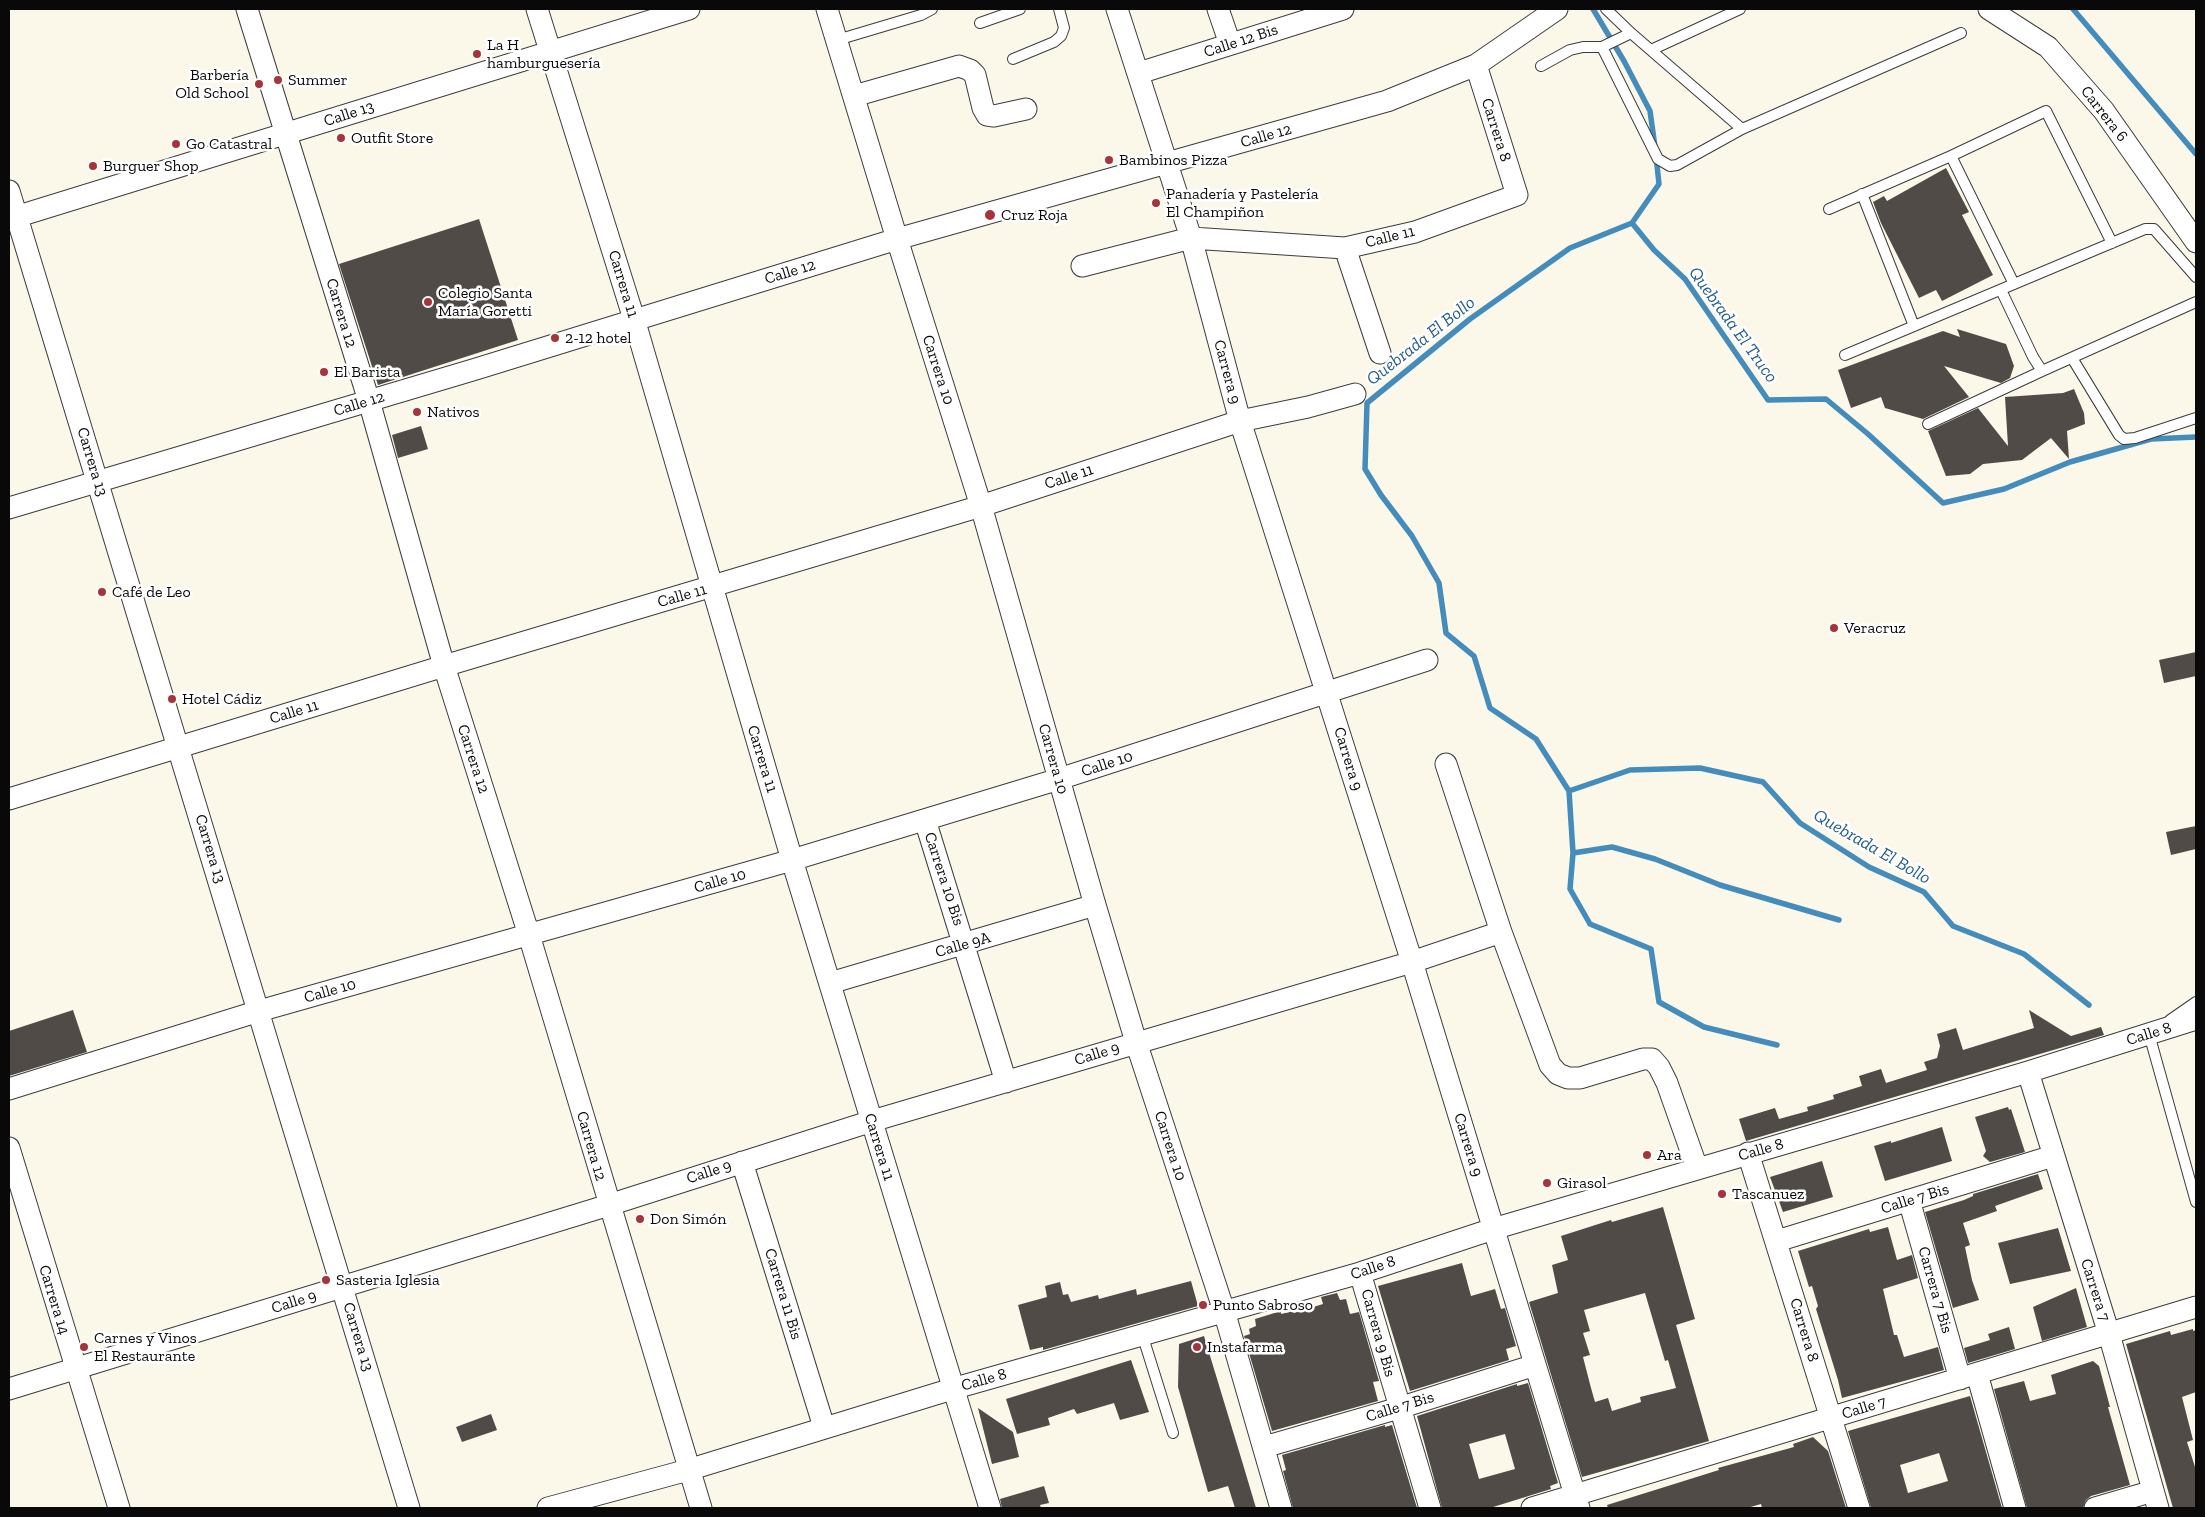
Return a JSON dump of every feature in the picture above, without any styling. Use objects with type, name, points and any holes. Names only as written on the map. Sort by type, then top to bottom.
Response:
[{"type":"street","name":"Carrera 12","points":[[248,9],[369,401],[444,666],[529,935],[688,1470],[701,1508]]},
{"type":"street","name":"Carrera 11","points":[[538,9],[634,320],[792,860],[952,1389],[990,1508]]},
{"type":"street","name":"Calle 13","points":[[13,218],[688,9]]},
{"type":"street","name":"Carrera 10","points":[[827,9],[981,506],[1095,906],[1136,1042],[1224,1311],[1281,1508]]},
{"type":"street","name":"Carrera 9","points":[[1117,9],[1191,238],[1240,421],[1412,962],[1578,1502]]},
{"type":"street","points":[[1218,9],[1230,44]]},
{"type":"street","name":"Calle 12 Bis","points":[[1139,73],[1343,9]]},
{"type":"street","name":"Calle 12","points":[[9,508],[369,401],[897,239],[1387,101],[1476,65],[1557,9]]},
{"type":"street","name":"Carrera 6","points":[[1989,9],[2048,47],[2104,111],[2196,242]]},
{"type":"street","name":"Carrera 8","points":[[1476,65],[1517,195]]},
{"type":"street","points":[[854,96],[959,66],[970,70],[975,75],[983,108],[987,115],[994,116],[1026,109]]},
{"type":"street","name":"Carrera 13","points":[[9,191],[13,218],[98,481],[409,1508]]},
{"type":"street","name":"Calle 11","points":[[1082,266],[1191,238],[1345,248],[1415,232],[1517,195]]},
{"type":"street","points":[[1345,248],[1380,353]]},
{"type":"street","name":"Calle 11","points":[[9,799],[444,666],[981,506],[1240,421],[1308,407],[1355,394]]},
{"type":"street","name":"Calle 10","points":[[9,1089],[259,1011],[792,860],[925,820],[1059,779],[1427,660]]},
{"type":"street","points":[[1446,764],[1501,932],[1550,1065],[1558,1074],[1568,1078],[1580,1078],[1643,1059],[1652,1059],[1660,1067],[1667,1083],[1697,1168]]},
{"type":"street","name":"Carrera 10 Bis","points":[[925,820],[1006,1082]]},
{"type":"street","name":"Calle 9A","points":[[830,983],[1095,906]]},
{"type":"street","name":"Calle 9","points":[[9,1389],[74,1367],[609,1205],[872,1121],[1412,962],[1501,932]]},
{"type":"street","name":"Calle 8","points":[[548,1508],[688,1470],[952,1389],[1360,1273],[1493,1229],[2028,1072],[2196,1019]]},
{"type":"street","name":"Carrera 7","points":[[2028,1072],[2052,1156],[2109,1334],[2156,1500]]},
{"type":"street","name":"Carrera 14","points":[[9,1148],[74,1367],[119,1508]]},
{"type":"street","name":"Carrera 8","points":[[1748,1154],[1777,1241],[1859,1508]]},
{"type":"street","name":"Calle 7 Bis","points":[[1777,1241],[2052,1156]]},
{"type":"street","name":"Carrera 11 Bis","points":[[742,1162],[824,1427]]},
{"type":"street","name":"Carrera 7 Bis","points":[[1909,1200],[2015,1508]]},
{"type":"street","name":"Carrera 9 Bis","points":[[1360,1273],[1430,1508]]},
{"type":"street","name":"Calle 7","points":[[1532,1508],[1578,1502],[1832,1418],[2196,1307]]},
{"type":"street","name":"Calle 7 Bis","points":[[1264,1447],[1399,1408],[1535,1365]]},
{"type":"street","points":[[2095,1508],[2156,1500]]},
{"type":"lane","points":[[837,40],[921,16],[932,9]]},
{"type":"lane","points":[[980,23],[1020,9]]},
{"type":"lane","points":[[1013,59],[1054,42],[1061,36],[1064,28],[1059,9]]},
{"type":"lane","points":[[1606,9],[1650,50],[1742,129]]},
{"type":"lane","points":[[1650,50],[1740,9]]},
{"type":"lane","points":[[1541,66],[1570,50],[1583,47],[1602,47],[1631,33]]},
{"type":"lane","points":[[1602,47],[1658,159],[1664,164],[1677,165],[1742,129],[1961,33]]},
{"type":"lane","points":[[1829,209],[1951,156],[2046,111],[2112,243]]},
{"type":"lane","points":[[1951,156],[2014,284]]},
{"type":"lane","points":[[1862,194],[1914,326]]},
{"type":"lane","points":[[1845,355],[2145,229],[2154,229],[2196,277]]},
{"type":"lane","points":[[2001,290],[2033,357],[2042,371]]},
{"type":"lane","points":[[1928,424],[2196,302]]},
{"type":"lane","points":[[2072,358],[2119,435],[2124,438],[2135,438],[2196,418]]},
{"type":"lane","points":[[2196,1002],[2149,1034],[2196,1202]]},
{"type":"lane","points":[[1142,1334],[1172,1433]]},
{"type":"building","points":[[1946,168],[1969,212],[1962,215],[1993,275],[1942,301],[1936,290],[1919,298],[1881,223],[1873,202],[1884,196],[1887,201]]},
{"type":"building","name":"Colegio Santa María Goretti","points":[[479,219],[518,340],[378,385],[339,264]]},
{"type":"building","points":[[1957,329],[2006,344],[2014,366],[2010,378],[2001,383],[1944,366],[1969,397],[1923,419],[1885,408],[1881,397],[1851,408],[1838,370],[1943,331],[1960,337]]},
{"type":"building","points":[[2074,389],[2084,413],[2085,424],[2067,431],[2069,459],[2051,438],[2022,460],[1983,464],[1970,474],[1946,476],[1928,431],[1978,408],[2008,446],[2005,397],[2063,393]]},
{"type":"building","points":[[421,426],[428,449],[398,458],[392,435]]},
{"type":"building","points":[[2196,652],[2196,676],[2164,683],[2159,660]]},
{"type":"building","points":[[2196,826],[2196,849],[2171,855],[2166,832]]},
{"type":"building","points":[[73,1010],[87,1052],[9,1076],[9,1031]]},
{"type":"building","points":[[2029,1010],[2071,1036],[2101,1027],[2104,1035],[1746,1141],[1739,1119],[1775,1108],[1779,1119],[1808,1111],[1807,1107],[1834,1099],[1833,1095],[1862,1086],[1859,1076],[1881,1069],[1886,1083],[1927,1070],[1924,1062],[1937,1058],[1940,1046],[1937,1034],[1956,1028],[1963,1050],[2034,1028]]},
{"type":"building","points":[[2008,1107],[2009,1110],[2011,1109],[2025,1152],[1990,1162],[1983,1156],[1986,1151],[1975,1117]]},
{"type":"building","points":[[1942,1127],[1952,1161],[1885,1181],[1874,1146],[1891,1141],[1891,1143]]},
{"type":"building","points":[[1822,1161],[1833,1197],[1783,1212],[1770,1177]]},
{"type":"building","points":[[2038,1174],[2043,1189],[1995,1206],[1997,1211],[1963,1223],[1970,1245],[1965,1247],[1972,1280],[1979,1300],[1953,1308],[1925,1212],[1964,1200],[1973,1196],[1973,1194]]},
{"type":"building","points":[[1663,1207],[1695,1319],[1676,1325],[1709,1441],[1582,1477],[1529,1302],[1558,1293],[1552,1265],[1568,1260],[1561,1236],[1611,1220],[1612,1222]],"holes":[[[1645,1293],[1665,1361],[1668,1360],[1676,1388],[1640,1397],[1641,1402],[1612,1411],[1608,1398],[1595,1402],[1583,1357],[1590,1355],[1583,1333],[1590,1331],[1584,1310]]]},
{"type":"building","points":[[1888,1227],[1897,1260],[1912,1255],[1918,1278],[1883,1289],[1894,1335],[1897,1335],[1904,1357],[1938,1347],[1944,1370],[1842,1398],[1816,1309],[1818,1306],[1812,1286],[1809,1287],[1798,1251],[1869,1229],[1870,1232]]},
{"type":"building","points":[[2058,1228],[2071,1271],[2010,1284],[1998,1243]]},
{"type":"building","points":[[1462,1263],[1471,1296],[1495,1289],[1501,1309],[1505,1308],[1516,1346],[1506,1349],[1509,1360],[1410,1391],[1378,1286]]},
{"type":"building","points":[[1191,1281],[1198,1306],[1043,1350],[1043,1347],[1030,1350],[1018,1305],[1047,1297],[1045,1286],[1060,1282],[1063,1295],[1068,1294],[1071,1302],[1098,1295],[1099,1299],[1136,1289],[1137,1295]]},
{"type":"building","points":[[2076,1288],[2087,1327],[2042,1341],[2033,1307]]},
{"type":"building","points":[[1337,1293],[1340,1300],[1346,1299],[1350,1314],[1359,1312],[1379,1381],[1373,1382],[1378,1401],[1272,1431],[1244,1336],[1250,1334],[1249,1329],[1256,1326],[1255,1319],[1281,1311],[1281,1314],[1293,1311],[1294,1313],[1323,1304],[1321,1297]]},
{"type":"building","points":[[2009,1327],[2015,1349],[1968,1363],[1964,1348],[1990,1340],[1988,1334]]},
{"type":"building","points":[[2193,1329],[2193,1331],[2196,1330],[2196,1392],[2182,1397],[2193,1440],[2187,1442],[2196,1470],[2196,1508],[2173,1508],[2126,1344],[2170,1331],[2171,1335]]},
{"type":"building","points":[[1204,1336],[1256,1508],[1235,1508],[1228,1486],[1208,1492],[1178,1387],[1179,1344]]},
{"type":"building","points":[[1131,1360],[1149,1412],[1120,1420],[1114,1403],[1077,1414],[1074,1409],[1048,1418],[1050,1425],[1017,1434],[1006,1399]]},
{"type":"building","points":[[2093,1361],[2099,1366],[2110,1407],[2108,1407],[2130,1485],[2091,1496],[2086,1500],[2083,1508],[2027,1508],[1994,1389],[2024,1381],[2030,1401],[2056,1394],[2051,1375]]},
{"type":"building","points":[[1528,1383],[1558,1483],[1550,1486],[1551,1489],[1490,1508],[1442,1508],[1417,1416],[1517,1384],[1517,1386]],"holes":[[[1505,1434],[1515,1469],[1479,1479],[1469,1444]]]},
{"type":"building","points":[[1970,1396],[2002,1508],[1871,1508],[1848,1431]],"holes":[[[1939,1453],[1948,1481],[1908,1493],[1900,1465]]]},
{"type":"building","points":[[978,1408],[1013,1432],[1019,1457],[992,1464]]},
{"type":"building","points":[[491,1414],[497,1430],[462,1442],[456,1427]]},
{"type":"building","points":[[1385,1425],[1385,1427],[1392,1425],[1417,1508],[1293,1508],[1283,1471],[1286,1470],[1282,1455]]},
{"type":"building","points":[[1813,1437],[1828,1451],[1846,1508],[1762,1508],[1761,1504],[1747,1508],[1608,1508],[1607,1505],[1719,1470],[1718,1468],[1794,1447],[1793,1444]]},
{"type":"building","points":[[1044,1486],[1049,1503],[1040,1505],[1041,1508],[1002,1508],[1000,1499]]},
{"type":"waterway","name":"Quebrada El Truco","points":[[1593,9],[1624,61],[1650,111],[1655,147]]},
{"type":"waterway","points":[[2073,9],[2196,154]]},
{"type":"waterway","name":"Quebrada El Truco","points":[[1656,156],[1659,184],[1632,223],[1654,250],[1685,279],[1768,400],[1826,399],[1868,434],[1943,503],[2004,489],[2070,462],[2151,439],[2196,437]]},
{"type":"waterway","name":"Quebrada El Bollo","points":[[1632,223],[1570,248],[1470,319],[1367,403],[1365,469],[1381,495],[1412,536],[1439,583],[1446,633],[1474,656],[1490,708],[1536,739],[1569,791],[1630,770],[1700,768],[1763,782],[1800,823],[1869,867],[1924,892],[1953,926],[2024,954],[2089,1005]]},
{"type":"waterway","points":[[1569,791],[1573,853],[1612,847],[1655,859],[1720,885],[1839,920]]},
{"type":"waterway","points":[[1573,853],[1570,889],[1590,924],[1651,949],[1659,1002],[1704,1027],[1777,1045]]},
{"type":"place","name":"La H hamburguesería","points":[[477,54]]},
{"type":"place","name":"Summer","points":[[278,80]]},
{"type":"place","name":"Barbería Old School","points":[[259,84]]},
{"type":"place","name":"Outfit Store","points":[[341,138]]},
{"type":"place","name":"Go Catastral","points":[[176,144]]},
{"type":"place","name":"Bambinos Pizza","points":[[1109,160]]},
{"type":"place","name":"Burguer Shop","points":[[93,166]]},
{"type":"place","name":"Panadería y Pastelería El Champiñon","points":[[1156,203]]},
{"type":"place","name":"Cruz Roja","points":[[990,215]]},
{"type":"place","name":"Colegio Santa María Goretti","points":[[428,302]]},
{"type":"place","name":"2-12 hotel","points":[[555,338]]},
{"type":"place","name":"El Barista","points":[[324,372]]},
{"type":"place","name":"Nativos","points":[[417,412]]},
{"type":"place","name":"Café de Leo","points":[[102,592]]},
{"type":"place","name":"Veracruz","points":[[1834,628]]},
{"type":"place","name":"Hotel Cádiz","points":[[172,699]]},
{"type":"place","name":"Ara","points":[[1647,1155]]},
{"type":"place","name":"Girasol","points":[[1547,1183]]},
{"type":"place","name":"Tascanuez","points":[[1722,1194]]},
{"type":"place","name":"Don Simón","points":[[640,1219]]},
{"type":"place","name":"Sasteria Iglesia","points":[[326,1280]]},
{"type":"place","name":"Punto Sabroso","points":[[1203,1305]]},
{"type":"place","name":"Carnes y Vinos El Restaurante","points":[[84,1347]]},
{"type":"place","name":"Instafarma","points":[[1197,1347]]}]
